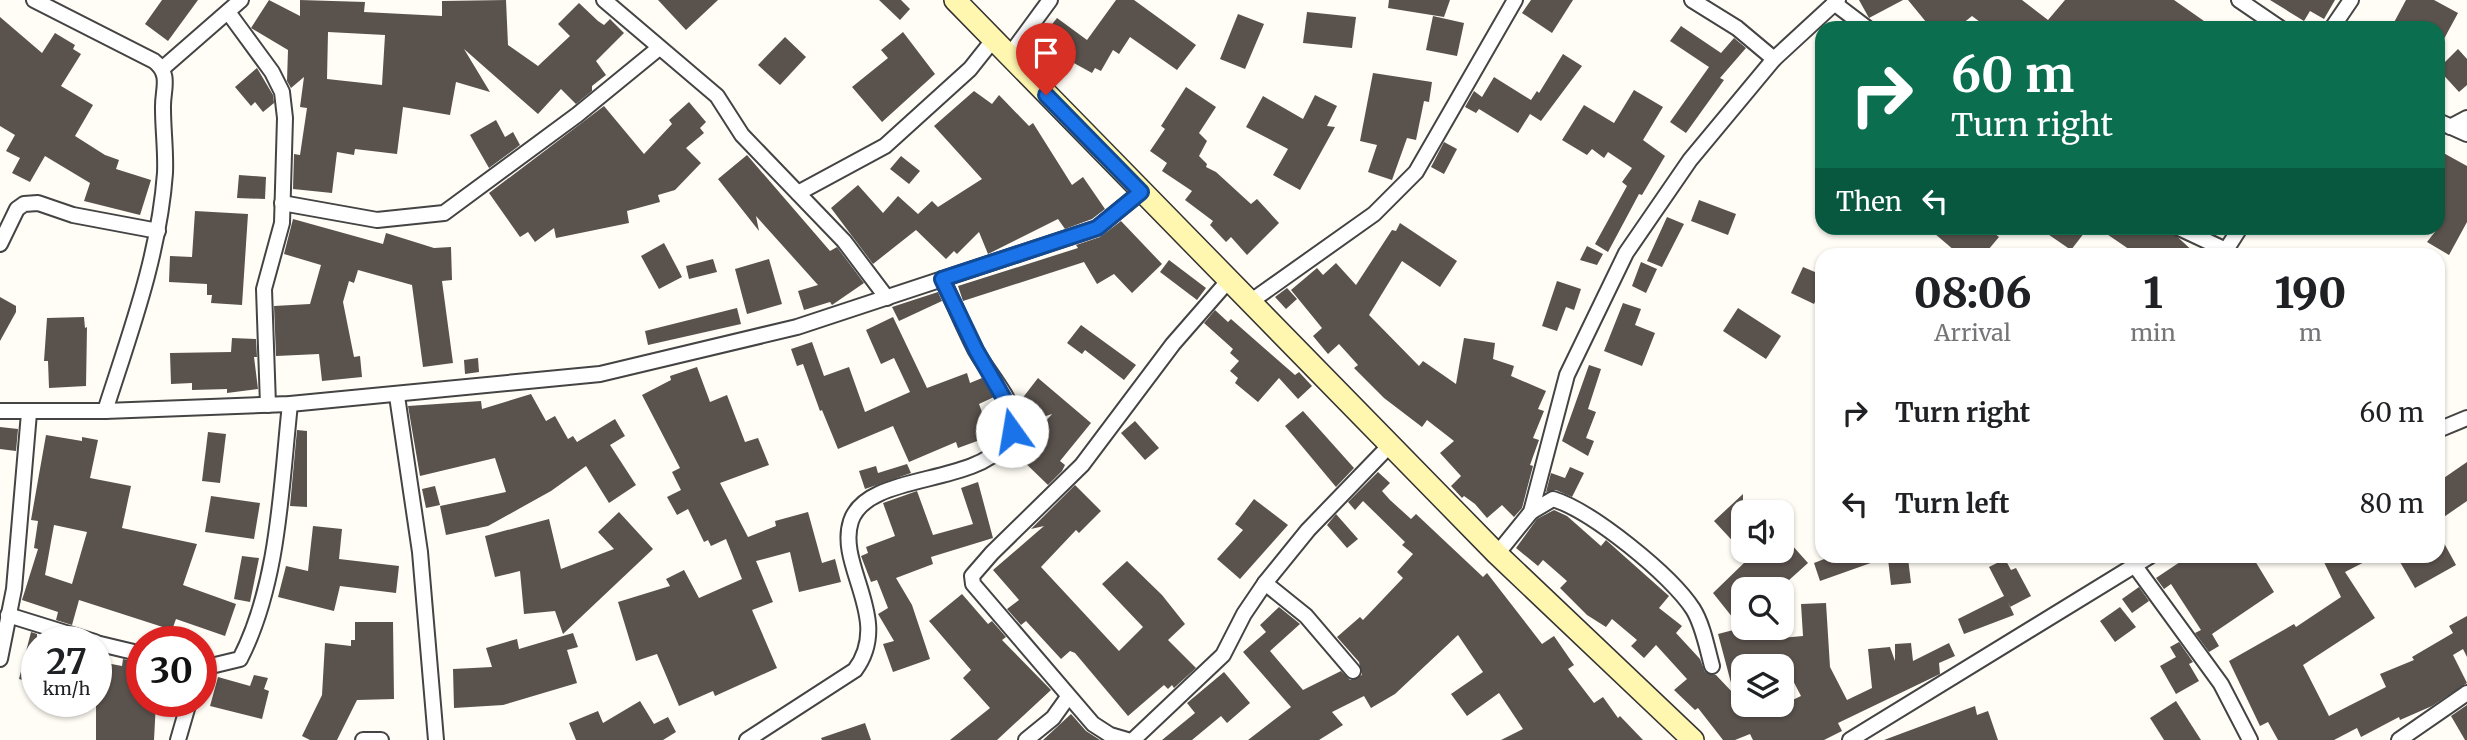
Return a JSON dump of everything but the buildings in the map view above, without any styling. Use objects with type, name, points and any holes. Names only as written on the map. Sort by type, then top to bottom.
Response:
[{"type":"main road","points":[[955,0],[1497,554],[1693,740]]},
{"type":"street","points":[[34,0],[163,68],[166,77],[162,103],[165,172],[158,231],[148,279],[105,411]]},
{"type":"street","points":[[163,68],[241,0]]},
{"type":"street","points":[[604,0],[717,96],[742,135],[844,241],[887,298]]},
{"type":"street","points":[[1009,56],[1051,0]]},
{"type":"street","points":[[1250,302],[1374,214],[1416,172],[1515,0]]},
{"type":"street","points":[[1692,0],[1737,28],[1774,59]]},
{"type":"street","points":[[2239,0],[2270,21]]},
{"type":"street","points":[[2337,21],[2351,0]]},
{"type":"street","points":[[1531,512],[1567,374],[1626,253],[1690,160],[1774,59],[1836,1],[1859,21]]},
{"type":"street","points":[[228,12],[272,72],[282,92],[285,118],[282,223],[264,289],[268,405]]},
{"type":"street","points":[[798,193],[885,146],[970,69],[993,40]]},
{"type":"street","points":[[282,203],[377,220],[444,213],[577,115],[659,48]]},
{"type":"street","points":[[2445,124],[2467,118]]},
{"type":"street","points":[[2445,124],[2467,134]]},
{"type":"street","points":[[0,411],[29,413],[290,404],[397,396],[600,374],[797,327],[1097,228],[1141,192]]},
{"type":"street","points":[[0,244],[17,209],[24,204],[38,203],[73,215],[158,231]]},
{"type":"street","points":[[2192,235],[2217,248]]},
{"type":"street","points":[[747,740],[855,670],[867,654],[869,637],[848,537],[851,520],[862,505],[884,491],[968,469],[1003,446],[1012,431],[1014,416],[976,350],[942,279]]},
{"type":"street","points":[[1127,740],[1110,735],[1093,724],[973,584],[972,576],[1082,465],[1173,344],[1228,281]]},
{"type":"street","points":[[397,396],[420,552],[436,740]]},
{"type":"street","points":[[217,663],[240,659],[252,636],[279,511],[290,404]]},
{"type":"street","points":[[0,659],[14,589],[29,413]]},
{"type":"street","points":[[2445,427],[2467,418]]},
{"type":"street","points":[[1133,740],[1223,655],[1244,614],[1265,583],[1308,530],[1391,444]]},
{"type":"street","points":[[1497,554],[1531,512],[1553,499],[1572,505],[1647,562],[1694,610],[1712,666]]},
{"type":"street","points":[[1850,740],[2139,563]]},
{"type":"street","points":[[2134,566],[2221,684],[2250,740]]},
{"type":"street","points":[[1265,583],[1306,616],[1353,671]]},
{"type":"street","points":[[8,615],[44,626]]},
{"type":"street","points":[[2399,740],[2467,693]]},
{"type":"street","points":[[1026,740],[1053,718],[1068,697]]},
{"type":"street","points":[[178,740],[183,717]]},
{"type":"street","points":[[363,740],[381,740]]},
{"type":"route","points":[[1012,431],[1014,416],[976,350],[942,279],[1097,228],[1141,192],[1046,95]]}]
